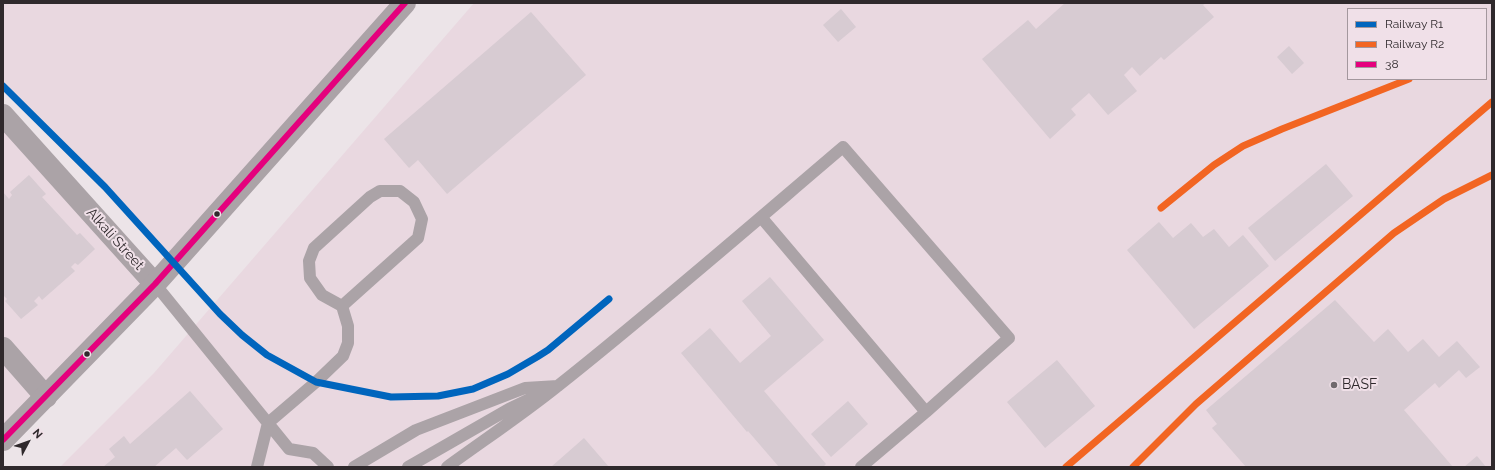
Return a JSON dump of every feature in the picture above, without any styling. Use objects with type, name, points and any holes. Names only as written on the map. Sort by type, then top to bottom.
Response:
[{"type":"main road","points":[[3,440],[155,284],[400,5]]},
{"type":"main road","name":"Alkali Street","points":[[3,115],[155,284]]},
{"type":"main road","points":[[3,348],[46,397]]},
{"type":"lane","points":[[447,467],[558,386],[710,261],[843,147],[1009,338],[926,412],[861,467]]},
{"type":"lane","points":[[260,464],[268,423],[316,382],[343,356],[348,343],[348,326],[342,306],[322,295],[310,278],[309,261],[314,248],[370,197],[380,191],[400,191],[414,202],[422,219],[418,238],[342,306]]},
{"type":"lane","points":[[761,217],[926,412]]},
{"type":"lane","name":"Alkali Street","points":[[155,284],[289,449],[313,452],[328,467]]},
{"type":"lane","points":[[354,467],[416,430],[525,388],[558,386]]},
{"type":"lane","points":[[408,467],[509,409],[558,386]]},
{"type":"shaded area","points":[[3,3],[405,3],[173,263],[105,187],[3,86]]},
{"type":"shaded area","points":[[474,3],[1492,3],[1492,467],[60,467],[154,373]]},
{"type":"shaded area","points":[[3,116],[155,284],[3,440]]},
{"type":"building","points":[[1065,3],[1206,3],[1203,5],[1214,17],[1164,60],[1161,57],[1140,76],[1132,67],[1124,75],[1137,91],[1108,115],[1089,93],[1071,109],[1076,115],[1050,139],[982,59],[1028,20],[1036,29]]},
{"type":"building","points":[[841,9],[856,27],[838,42],[823,25]]},
{"type":"building","points":[[531,12],[586,75],[447,194],[418,160],[409,168],[384,139]]},
{"type":"building","points":[[1289,46],[1304,63],[1292,74],[1277,57]]},
{"type":"building","points":[[1326,164],[1353,196],[1275,261],[1248,228]]},
{"type":"building","points":[[29,175],[46,194],[42,197],[77,235],[80,233],[95,249],[78,265],[75,263],[71,267],[75,271],[42,300],[39,296],[34,301],[38,305],[21,319],[5,301],[7,299],[3,295],[3,192],[9,199],[12,195],[10,192]]},
{"type":"building","points":[[1159,222],[1173,238],[1191,223],[1203,237],[1214,229],[1229,247],[1243,235],[1269,266],[1194,329],[1127,250]]},
{"type":"building","points":[[770,277],[824,340],[764,391],[826,464],[823,467],[779,467],[748,431],[747,432],[681,353],[710,328],[740,363],[771,336],[742,301]]},
{"type":"building","name":"BASF","points":[[1335,300],[1374,342],[1388,329],[1408,352],[1423,339],[1439,357],[1457,341],[1480,367],[1466,378],[1459,370],[1439,388],[1435,383],[1404,410],[1453,467],[1246,467],[1212,428],[1217,424],[1206,410]]},
{"type":"building","points":[[1057,360],[1095,406],[1045,448],[1007,402]]},
{"type":"building","points":[[190,391],[223,429],[187,460],[176,448],[154,467],[103,467],[115,457],[109,449],[124,436],[130,444]]},
{"type":"building","points":[[848,401],[868,424],[831,457],[811,434]]},
{"type":"building","points":[[584,438],[609,467],[551,467]]},
{"type":"building","points":[[1477,456],[1486,467],[1464,467]]},
{"type":"rail line","name":"R2","points":[[1161,208],[1214,165],[1243,146],[1406,80]]},
{"type":"rail line","name":"R1","points":[[3,86],[105,187],[220,314],[242,335],[267,355],[316,382],[391,397],[438,396],[473,389],[508,374],[548,350],[609,299]]},
{"type":"rail line","name":"R2","points":[[1066,467],[1492,102]]},
{"type":"rail line","name":"R2","points":[[1133,467],[1196,404],[1394,233],[1444,199],[1492,175]]},
{"type":"transit line","name":"38","points":[[3,440],[155,284],[405,3]]},
{"type":"place","name":"BASF","points":[[1334,385]]}]
